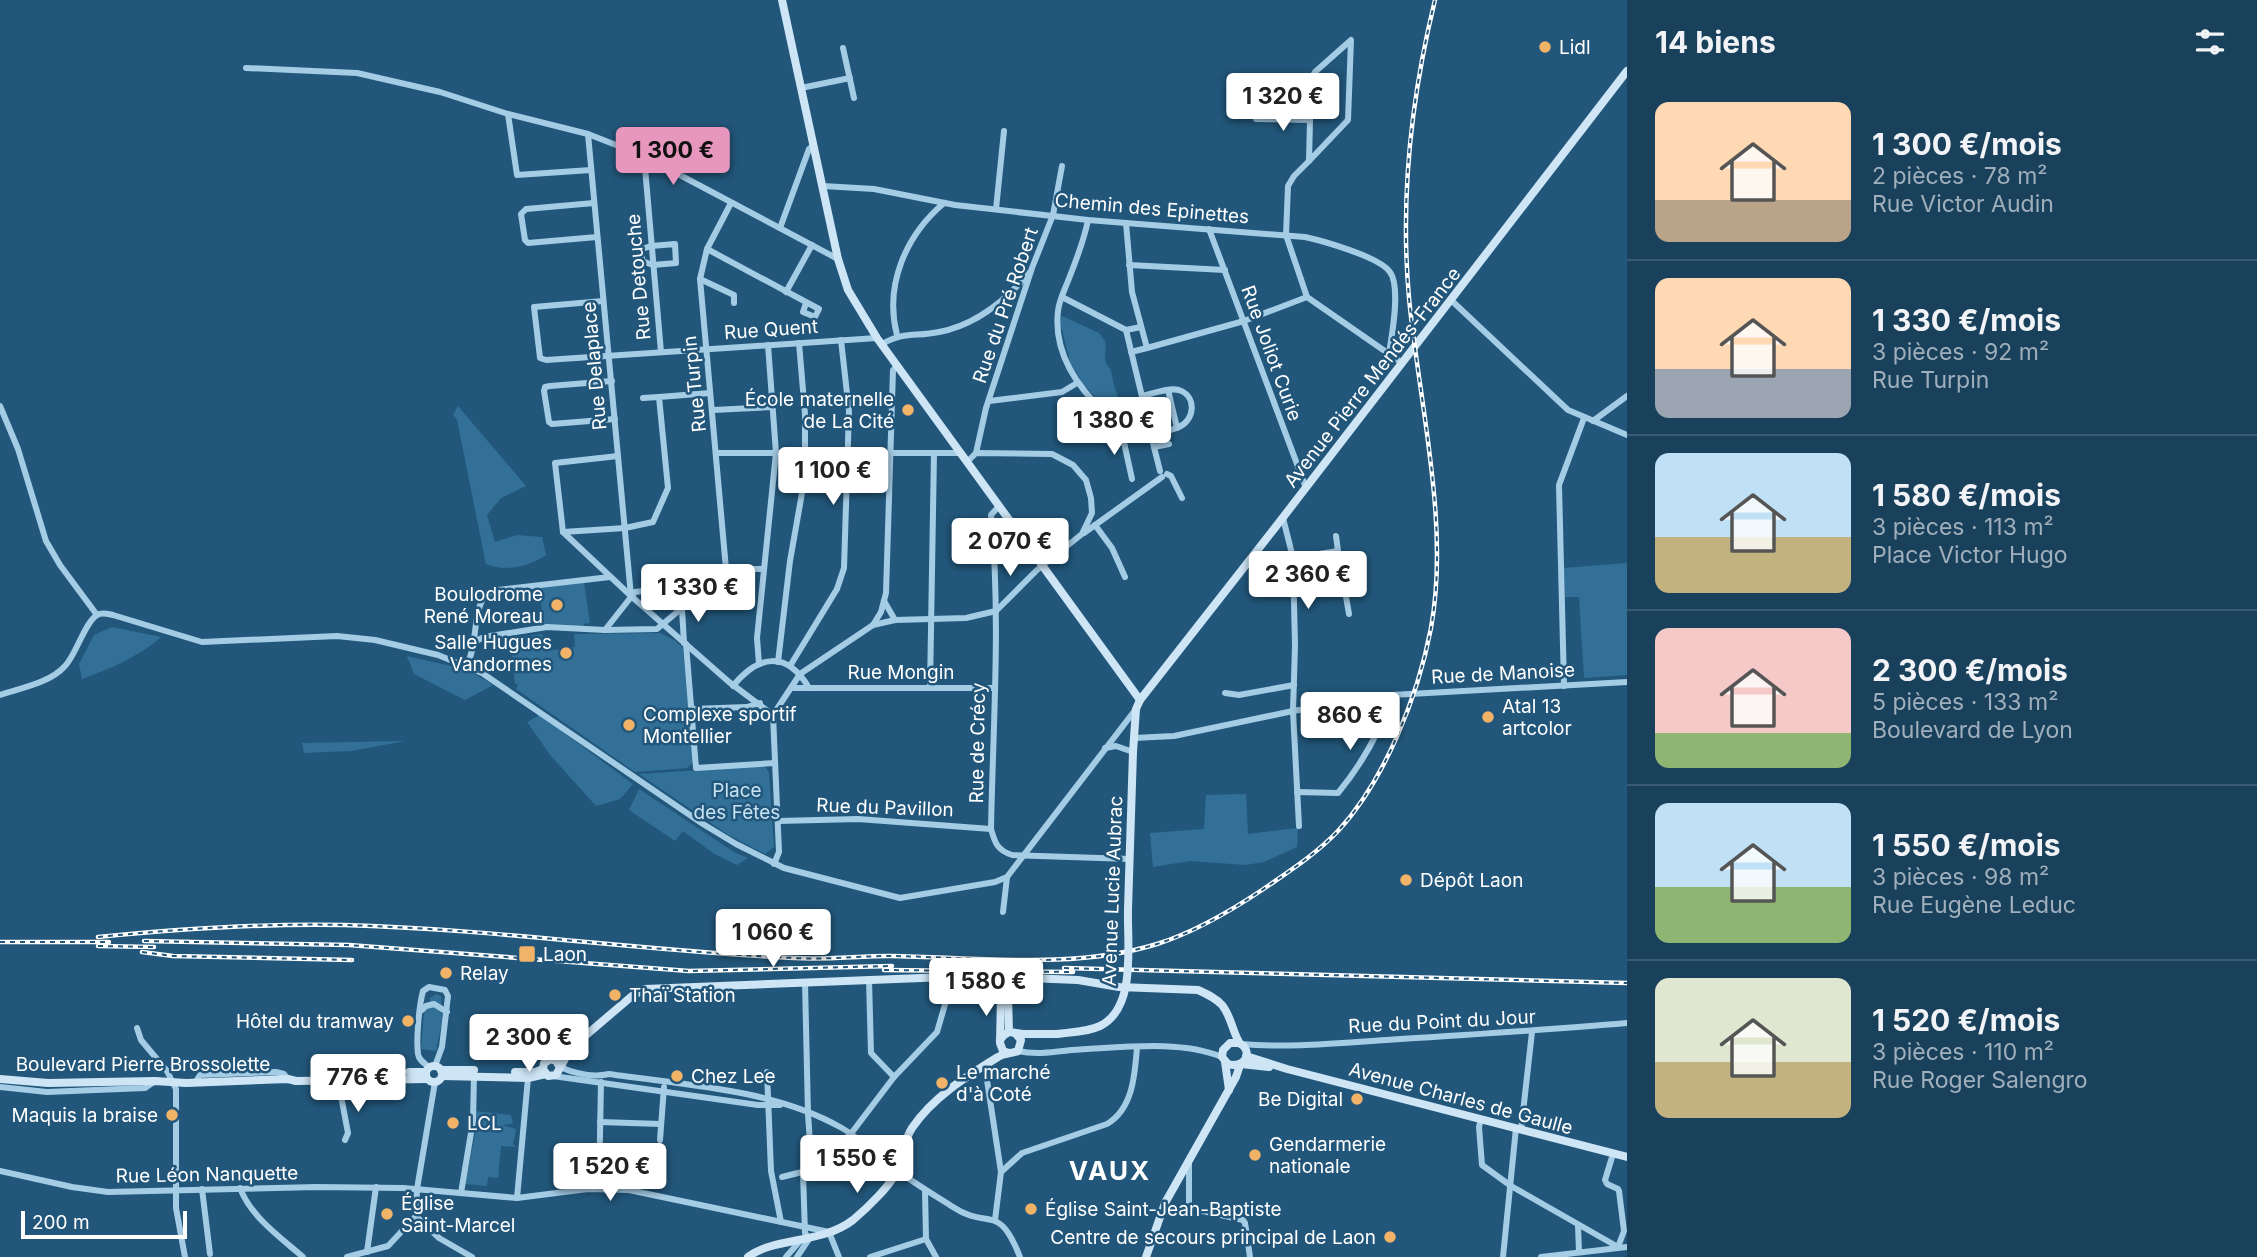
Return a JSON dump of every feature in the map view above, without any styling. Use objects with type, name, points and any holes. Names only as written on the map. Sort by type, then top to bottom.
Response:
[{"type":"main road","points":[[782,0],[838,259],[848,290],[879,341],[1140,700]]},
{"type":"main road","name":"Avenue Pierre Mendés-France","points":[[1140,700],[1627,71]]},
{"type":"main road","name":"Avenue Lucie Aubrac","points":[[1012,1032],[1054,1034],[1082,1031],[1102,1025],[1113,1016],[1121,1003],[1126,983],[1133,752],[1136,709],[1140,700]]},
{"type":"main road","points":[[953,977],[984,984],[1001,994]]},
{"type":"main road","points":[[288,1079],[295,1075],[558,1073],[571,1048],[636,993],[645,989],[953,977],[1008,981]]},
{"type":"main road","points":[[748,1257],[759,1250],[808,1235],[829,1232],[858,1215],[887,1186],[897,1171],[908,1134],[917,1121],[943,1095],[985,1067],[1020,1038],[1012,1032],[995,983],[1034,979],[1078,980],[1119,986],[1194,990],[1220,1002],[1246,1054],[1287,1069]]},
{"type":"main road","points":[[1008,981],[1001,994],[1008,1049]]},
{"type":"main road","points":[[547,1073],[544,1063],[596,1022],[612,1013]]},
{"type":"main road","points":[[1229,1017],[1227,1044],[1223,1050],[1229,1090]]},
{"type":"main road","points":[[1008,1049],[1004,1035],[1012,1032]]},
{"type":"main road","name":"Avenue Lucie Aubrac","points":[[1008,1049],[1054,1034]]},
{"type":"main road","points":[[1227,1044],[1240,1043]]},
{"type":"main road","points":[[1146,1257],[1165,1203],[1229,1090],[1246,1054]]},
{"type":"main road","points":[[551,1059],[556,1061],[559,1067]]},
{"type":"main road","points":[[1224,1059],[1232,1066],[1240,1064],[1287,1069]]},
{"type":"main road","name":"Avenue Charles de Gaulle","points":[[1287,1069],[1627,1157]]},
{"type":"main road","points":[[434,1073],[528,1077],[547,1073]]},
{"type":"main road","name":"Boulevard Pierre Brossolette","points":[[0,1079],[48,1083],[195,1083],[347,1079],[434,1073]]},
{"type":"street","points":[[1309,160],[1312,76],[1351,40],[1349,120],[1294,176],[1288,186],[1286,235],[1307,297],[1402,363]]},
{"type":"street","points":[[843,48],[855,98]]},
{"type":"street","points":[[246,68],[357,73],[440,92],[508,114],[588,134],[643,156],[838,259]]},
{"type":"street","points":[[801,88],[850,78]]},
{"type":"street","points":[[508,114],[517,175],[591,170]]},
{"type":"street","points":[[1256,119],[1310,120]]},
{"type":"street","points":[[996,209],[1004,131]]},
{"type":"street","name":"Rue Delaplace","points":[[588,134],[631,596]]},
{"type":"street","points":[[780,228],[809,149],[814,145]]},
{"type":"street","name":"Rue Detouche","points":[[643,156],[661,352]]},
{"type":"street","name":"Rue du Pré Robert","points":[[976,453],[989,401],[1032,268],[1053,215],[1062,166]]},
{"type":"street","name":"Chemin des Epinettes","points":[[823,186],[874,189],[944,203],[1088,220],[1317,239],[1347,248],[1390,270],[1395,304],[1389,353]]},
{"type":"street","name":"Rue Turpin","points":[[726,569],[700,279],[707,249],[731,202]]},
{"type":"street","points":[[594,203],[524,210],[521,214],[526,242],[597,237]]},
{"type":"street","points":[[897,335],[894,321],[896,277],[911,240],[932,213],[944,203]]},
{"type":"street","points":[[1088,220],[1058,311],[1058,331],[1067,367],[1077,383],[1121,429],[1169,444]]},
{"type":"street","points":[[1126,223],[1132,292],[1147,348]]},
{"type":"street","name":"Rue Joliot Curie","points":[[1209,229],[1306,488]]},
{"type":"street","points":[[651,246],[676,245],[676,263],[653,265]]},
{"type":"street","points":[[786,292],[811,245]]},
{"type":"street","points":[[707,249],[806,303]]},
{"type":"street","points":[[1129,265],[1225,270]]},
{"type":"street","points":[[879,341],[897,335],[939,332],[981,316],[1014,290],[1032,268]]},
{"type":"street","points":[[700,279],[734,295],[734,303]]},
{"type":"street","points":[[1062,297],[1126,330],[1141,327]]},
{"type":"street","points":[[1131,352],[1244,321],[1307,297]]},
{"type":"street","points":[[1451,300],[1568,410],[1627,435]]},
{"type":"street","name":"Rue Quent","points":[[603,301],[534,307],[542,359],[841,340],[879,341]]},
{"type":"street","points":[[1126,330],[1152,440],[1163,474]]},
{"type":"street","points":[[790,666],[843,576],[849,411],[841,340]]},
{"type":"street","points":[[778,662],[806,453],[799,343]]},
{"type":"street","points":[[759,664],[757,652],[776,453],[768,345]]},
{"type":"street","points":[[873,625],[884,601],[893,370],[897,366]]},
{"type":"street","points":[[612,381],[547,386],[544,391],[550,423],[615,419]]},
{"type":"street","points":[[989,401],[1062,392],[1077,383]]},
{"type":"street","points":[[1142,396],[1168,390],[1184,393],[1192,403],[1188,420],[1152,440]]},
{"type":"street","points":[[1168,390],[1177,428]]},
{"type":"street","points":[[643,398],[710,393]]},
{"type":"street","points":[[1593,421],[1627,396]]},
{"type":"street","points":[[563,532],[625,528],[653,523],[667,492],[659,397]]},
{"type":"street","points":[[0,406],[18,449],[46,541],[97,615]]},
{"type":"street","points":[[713,411],[772,407]]},
{"type":"street","points":[[1564,686],[1559,485],[1584,418]]},
{"type":"street","points":[[1121,429],[1132,479]]},
{"type":"street","points":[[716,453],[960,453]]},
{"type":"street","points":[[930,688],[934,453]]},
{"type":"street","points":[[967,462],[976,453],[1052,454],[1073,465],[1089,487],[1092,513],[1125,577]]},
{"type":"street","points":[[618,456],[555,463],[563,532],[663,625],[733,686],[773,715]]},
{"type":"street","points":[[1163,474],[1171,476],[1182,498]]},
{"type":"street","points":[[774,864],[779,856],[773,715],[800,674],[873,625],[895,620],[966,618],[996,611],[1042,565],[1163,474]]},
{"type":"street","name":"Rue de Crécy","points":[[999,506],[992,514],[996,611],[991,829],[995,842],[1001,850],[1022,856],[1130,859]]},
{"type":"street","points":[[1082,534],[1092,513]]},
{"type":"street","points":[[1283,518],[1293,558],[1293,711],[1299,826]]},
{"type":"street","points":[[1336,536],[1349,614]]},
{"type":"street","points":[[1293,558],[1338,551]]},
{"type":"street","points":[[764,569],[682,573],[680,580],[696,768],[775,763]]},
{"type":"street","points":[[467,665],[481,602],[489,592],[610,577]]},
{"type":"street","points":[[605,629],[635,592],[667,588],[674,581],[680,580]]},
{"type":"street","points":[[884,601],[895,620]]},
{"type":"street","points":[[474,642],[484,637],[547,627],[657,629],[683,607]]},
{"type":"street","points":[[0,695],[45,680],[60,671],[97,615],[113,615],[202,642],[327,636],[367,638],[414,648],[467,665],[496,682],[703,824],[774,864],[792,871],[900,898],[995,882],[1007,877]]},
{"type":"street","points":[[733,686],[744,673],[759,664],[778,662],[790,666],[800,674],[809,688]]},
{"type":"street","name":"Rue de Manoise","points":[[1134,738],[1174,736],[1293,711],[1392,695],[1627,682]]},
{"type":"street","points":[[1225,693],[1239,695],[1294,685]]},
{"type":"street","name":"Rue Mongin","points":[[790,688],[994,688]]},
{"type":"street","points":[[1297,792],[1338,793],[1365,753],[1392,695]]},
{"type":"street","points":[[692,709],[747,707],[760,703]]},
{"type":"street","points":[[1003,912],[1007,877],[1136,709]]},
{"type":"street","points":[[1105,748],[1116,746],[1133,752]]},
{"type":"street","name":"Rue du Pavillon","points":[[778,821],[858,818],[991,829]]},
{"type":"street","points":[[782,1177],[818,1168],[850,1134],[894,1077],[937,1032],[953,977]]},
{"type":"street","points":[[869,979],[871,1053],[894,1077]]},
{"type":"street","points":[[805,982],[812,1170]]},
{"type":"street","points":[[347,1257],[391,1244],[416,1216],[417,1189],[434,1073],[442,1047],[447,1012],[447,992],[435,987],[423,991],[418,1054],[421,1061],[434,1073]]},
{"type":"street","points":[[420,1011],[435,1004],[447,1012]]},
{"type":"street","name":"Rue du Point du Jour","points":[[1240,1043],[1261,1045],[1532,1032],[1627,1023]]},
{"type":"street","points":[[137,1028],[141,1040],[167,1070],[176,1089],[176,1216],[185,1257]]},
{"type":"street","points":[[1503,1257],[1532,1032]]},
{"type":"street","points":[[1246,1054],[1261,1045]]},
{"type":"street","points":[[1261,1045],[1263,1061]]},
{"type":"street","points":[[1001,1172],[1022,1153],[1118,1118],[1134,1080],[1137,1047]]},
{"type":"street","points":[[1008,1049],[1030,1054],[1137,1047],[1184,1048],[1202,1050],[1224,1059]]},
{"type":"street","points":[[559,1067],[599,1077],[609,1074],[664,1082],[788,1105],[840,1127],[897,1171],[961,1212],[995,1220],[1007,1229],[1020,1257]]},
{"type":"street","points":[[985,1067],[1001,1172],[995,1220]]},
{"type":"street","points":[[767,1072],[771,1171],[781,1222]]},
{"type":"street","points":[[547,1073],[663,1091],[768,1102]]},
{"type":"street","points":[[461,1193],[472,1121],[474,1075]]},
{"type":"street","points":[[517,1198],[528,1077]]},
{"type":"street","points":[[345,1140],[348,1133],[341,1096],[347,1079]]},
{"type":"street","points":[[0,1087],[47,1092],[145,1088],[155,1081]]},
{"type":"street","points":[[599,1188],[601,1082]]},
{"type":"street","points":[[660,1140],[664,1082]]},
{"type":"street","points":[[1481,1119],[1479,1127],[1482,1165],[1511,1186],[1618,1247]]},
{"type":"street","points":[[600,1122],[661,1124]]},
{"type":"street","points":[[1613,1154],[1605,1180],[1619,1191],[1624,1231],[1618,1247],[1619,1256]]},
{"type":"street","points":[[1189,1159],[1189,1209],[1243,1220],[1250,1257]]},
{"type":"street","name":"Rue Léon Nanquette","points":[[0,1171],[108,1192],[376,1187],[517,1198],[599,1188],[629,1190],[781,1222],[808,1235]]},
{"type":"street","points":[[797,1257],[808,1235],[803,1173]]},
{"type":"street","points":[[367,1252],[376,1187]]},
{"type":"street","points":[[240,1188],[254,1212],[303,1257]]},
{"type":"street","points":[[202,1189],[210,1254]]},
{"type":"street","points":[[925,1189],[926,1239],[936,1257]]},
{"type":"street","points":[[416,1216],[439,1238],[472,1257]]},
{"type":"street","points":[[1578,1225],[1579,1252]]},
{"type":"street","points":[[829,1232],[839,1257]]},
{"type":"street","points":[[786,1257],[808,1235]]},
{"type":"street","points":[[870,1257],[926,1239]]},
{"type":"street","points":[[1541,1257],[1627,1247]]},
{"type":"green space","points":[[1062,316],[1099,333],[1105,341],[1105,359],[1111,370],[1118,408],[1123,418],[1120,421],[1079,381],[1075,370],[1072,370],[1060,321]]},
{"type":"green space","points":[[458,406],[526,486],[501,498],[487,515],[495,542],[517,535],[542,537],[546,555],[539,559],[509,568],[486,564],[457,420],[453,415]]},
{"type":"green space","points":[[1627,563],[1627,675],[1584,678],[1579,597],[1565,597],[1564,568]]},
{"type":"green space","points":[[584,583],[590,623],[584,624],[582,628],[544,625],[539,588]]},
{"type":"green space","points":[[112,627],[161,637],[133,657],[82,679],[79,664],[94,635]]},
{"type":"green space","name":"Complexe sportif Montellier","points":[[660,633],[683,648],[693,762],[687,768],[635,772],[516,689],[518,685],[515,683],[510,638],[542,634],[547,651],[575,647],[574,634]]},
{"type":"green space","points":[[407,656],[468,670],[493,685],[465,700],[414,674]]},
{"type":"green space","points":[[540,715],[633,784],[620,799],[596,806],[551,756],[527,722]]},
{"type":"green space","points":[[405,741],[351,751],[304,753],[302,743]]},
{"type":"green space","name":"Place des Fêtes","points":[[765,766],[769,773],[774,847],[765,854],[727,834],[639,774]]},
{"type":"green space","points":[[639,789],[734,852],[748,858],[737,865],[713,853],[683,831],[675,841],[629,810]]},
{"type":"green space","points":[[1246,794],[1248,834],[1298,828],[1297,847],[1264,862],[1246,865],[1190,861],[1153,867],[1150,833],[1204,829],[1206,795]]},
{"type":"green space","points":[[436,994],[441,996],[442,1021],[436,1051],[421,1049],[424,1012],[429,1006],[430,998]]},
{"type":"green space","points":[[475,1111],[511,1115],[513,1124],[502,1125],[516,1129],[513,1144],[516,1147],[501,1146],[498,1178],[488,1177],[487,1186],[465,1184],[476,1130]]},
{"type":"railway","points":[[98,937],[221,927],[344,925],[456,931],[794,958],[890,956],[1059,959],[1125,952],[1171,939],[1224,914],[1291,870],[1338,831],[1371,787],[1408,709],[1431,628],[1436,588],[1435,506],[1409,298],[1406,223],[1414,111],[1435,0]]},
{"type":"railway","points":[[144,941],[349,945],[689,971],[892,966]]},
{"type":"railway","points":[[0,942],[109,942]]},
{"type":"railway","points":[[98,946],[154,947]]},
{"type":"railway","points":[[142,952],[173,956],[352,960]]},
{"type":"railway","points":[[1064,968],[1627,983]]},
{"type":"railway","points":[[884,970],[1073,972]]},
{"type":"place","name":"Lidl","points":[[1545,47]]},
{"type":"place","name":"École maternelle de La Cité","points":[[908,410]]},
{"type":"place","name":"Boulodrome René Moreau","points":[[557,605]]},
{"type":"place","name":"Salle Hugues Vandormes","points":[[566,653]]},
{"type":"place","name":"Atal 13 artcolor","points":[[1488,717]]},
{"type":"place","name":"Complexe sportif Montellier","points":[[629,725]]},
{"type":"place","name":"Dépôt Laon","points":[[1406,880]]},
{"type":"place","name":"Laon","points":[[527,954]]},
{"type":"place","name":"Relay","points":[[446,973]]},
{"type":"place","name":"Thaï Station","points":[[615,995]]},
{"type":"place","name":"Hôtel du tramway","points":[[408,1021]]},
{"type":"place","name":"Chez Lee","points":[[677,1076]]},
{"type":"place","name":"Le marché d'à Coté","points":[[942,1083]]},
{"type":"place","name":"Be Digital","points":[[1357,1099]]},
{"type":"place","name":"Maquis la braise","points":[[172,1115]]},
{"type":"place","name":"LCL","points":[[453,1123]]},
{"type":"place","name":"Gendarmerie nationale","points":[[1255,1155]]},
{"type":"place","name":"Église Saint-Jean-Baptiste","points":[[1031,1209]]},
{"type":"place","name":"Église Saint-Marcel","points":[[387,1214]]},
{"type":"place","name":"Centre de secours principal de Laon","points":[[1390,1237]]},
{"type":"district","name":"VAUX","points":[[1110,1171]]}]
